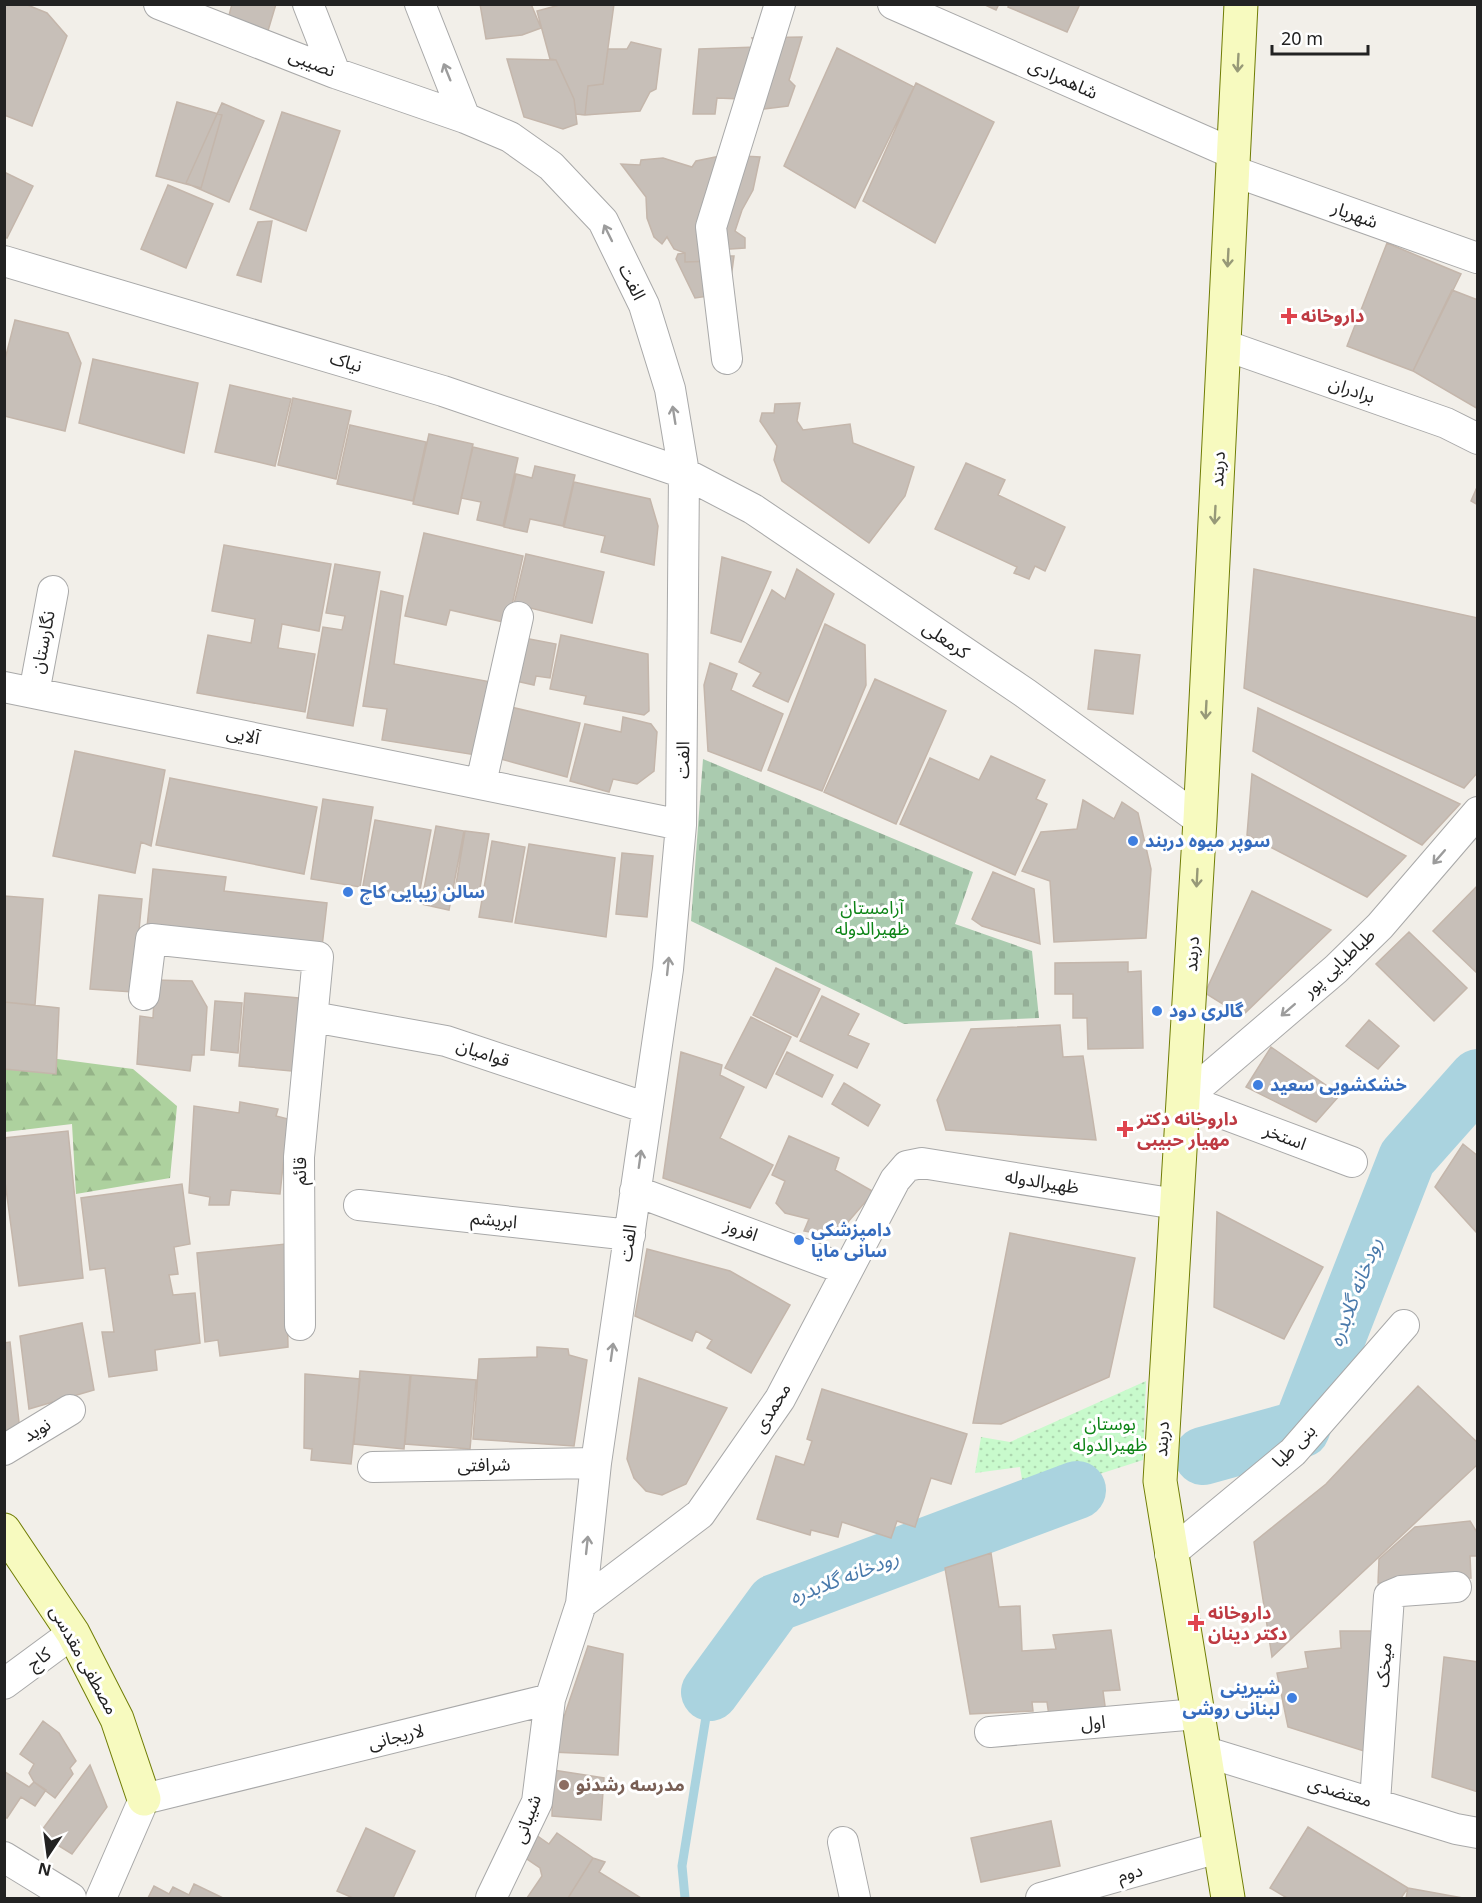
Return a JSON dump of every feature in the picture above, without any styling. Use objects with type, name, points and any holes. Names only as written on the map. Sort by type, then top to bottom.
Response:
[{"type":"main road","name":"دربند","points":[[1227,1898],[1160,1481],[1200,820],[1241,4]]},
{"type":"main road","name":"مصطفی مقدسی","points":[[4,1530],[73,1634],[117,1719],[144,1799]]},
{"type":"street","name":"نصیبی","points":[[159,4],[335,73],[465,118]]},
{"type":"street","points":[[308,4],[335,73]]},
{"type":"street","points":[[420,4],[465,118]]},
{"type":"street","points":[[727,359],[711,227],[780,4]]},
{"type":"street","name":"شاهمرادی","points":[[893,4],[1233,162]]},
{"type":"street","name":"الفت","points":[[465,118],[510,137],[551,166],[603,221],[644,305],[670,389],[684,473],[681,825],[668,969],[596,1463],[581,1604]]},
{"type":"street","name":"شهریار","points":[[1233,162],[1477,258]]},
{"type":"street","name":"نیاک","points":[[4,261],[443,391],[684,473]]},
{"type":"street","name":"برادران","points":[[1224,345],[1446,423],[1478,439]]},
{"type":"street","name":"کرمعلی","points":[[684,473],[753,509],[1025,693],[1200,820]]},
{"type":"street","name":"نگارستان","points":[[34,693],[53,591]]},
{"type":"street","points":[[481,783],[518,617]]},
{"type":"street","name":"آلایی","points":[[4,687],[681,825]]},
{"type":"street","name":"طباطبایی پور","points":[[1184,1098],[1336,969],[1365,940],[1478,812]]},
{"type":"street","name":"قائم","points":[[144,995],[151,939],[318,957],[299,1158],[300,1325]]},
{"type":"street","name":"قوامیان","points":[[314,1017],[446,1041],[647,1108]]},
{"type":"street","name":"استخر","points":[[1184,1098],[1352,1162]]},
{"type":"street","name":"ظهیرالدوله","points":[[907,1166],[922,1162],[1176,1204]]},
{"type":"street","name":"محمدی","points":[[581,1604],[700,1514],[780,1399],[895,1180],[907,1166]]},
{"type":"street","name":"افروز","points":[[636,1191],[847,1270]]},
{"type":"street","name":"ابریشم","points":[[359,1205],[630,1235]]},
{"type":"street","name":"بنی طبا","points":[[1170,1554],[1293,1452],[1404,1325]]},
{"type":"street","name":"نوید","points":[[4,1450],[70,1410]]},
{"type":"street","name":"شرافتی","points":[[373,1467],[596,1463]]},
{"type":"street","name":"میخک","points":[[1375,1802],[1389,1596],[1401,1591],[1456,1587]]},
{"type":"street","points":[[550,1699],[581,1604]]},
{"type":"street","name":"کاج","points":[[4,1684],[73,1634]]},
{"type":"street","name":"لاریجانی","points":[[144,1799],[550,1699]]},
{"type":"street","name":"شیبانی","points":[[491,1899],[537,1802],[550,1699]]},
{"type":"street","name":"اول","points":[[990,1732],[1197,1714]]},
{"type":"street","name":"معتضدی","points":[[1203,1751],[1375,1802],[1456,1829],[1478,1833]]},
{"type":"street","points":[[101,1899],[144,1799]]},
{"type":"street","points":[[843,1842],[855,1899]]},
{"type":"street","name":"دوم","points":[[1041,1899],[1218,1848]]},
{"type":"street","points":[[4,1857],[71,1899]]},
{"type":"green space","name":"آرامستان ظهیرالدوله","points":[[703,759],[973,872],[955,924],[1032,951],[1039,1018],[904,1024],[691,921]]},
{"type":"green space","points":[[5,1052],[133,1069],[177,1106],[170,1178],[76,1194],[72,1124],[5,1132]]},
{"type":"green space","name":"بوستان ظهیرالدوله","points":[[1146,1381],[1143,1460],[1025,1498],[1020,1467],[975,1473],[981,1437],[1010,1442]]},
{"type":"building","points":[[4,4],[25,4],[47,13],[67,36],[32,126],[4,115]]},
{"type":"building","points":[[232,4],[276,4],[267,34],[227,23]]},
{"type":"building","points":[[480,4],[531,4],[541,28],[522,35],[486,39]]},
{"type":"building","points":[[563,4],[614,4],[603,84],[588,86],[585,115],[576,114],[574,99],[556,60],[550,59],[537,11]]},
{"type":"building","points":[[983,4],[999,4],[996,10]]},
{"type":"building","points":[[1009,4],[1080,4],[1067,32],[1008,7]]},
{"type":"building","points":[[802,37],[789,80],[795,86],[788,106],[741,112],[741,99],[717,98],[715,114],[693,114],[699,49],[757,47],[752,38]]},
{"type":"building","points":[[631,42],[661,49],[656,89],[650,92],[640,111],[585,115],[588,86],[603,84],[608,49],[627,49]]},
{"type":"building","points":[[837,48],[914,87],[855,208],[784,166]]},
{"type":"building","points":[[507,59],[556,60],[574,99],[577,124],[563,129],[524,117]]},
{"type":"building","points":[[916,83],[994,122],[935,243],[863,201]]},
{"type":"building","points":[[177,102],[222,115],[201,188],[156,176]]},
{"type":"building","points":[[222,103],[264,121],[229,202],[186,183]]},
{"type":"building","points":[[282,112],[340,131],[306,231],[250,209]]},
{"type":"building","points":[[725,155],[760,157],[753,190],[742,210],[735,231],[745,238],[745,248],[715,250],[715,261],[685,262],[685,253],[674,249],[667,237],[662,244],[654,237],[647,218],[646,197],[621,164],[640,165],[641,160],[663,158],[692,167],[696,161]]},
{"type":"building","points":[[4,172],[33,186],[7,238],[4,237]]},
{"type":"building","points":[[168,185],[213,204],[186,268],[141,249]]},
{"type":"building","points":[[272,221],[261,282],[237,275],[258,222]]},
{"type":"building","points":[[1387,243],[1461,274],[1413,371],[1347,346]]},
{"type":"building","points":[[685,253],[685,262],[715,261],[719,256],[734,256],[729,293],[695,298],[676,259],[678,254]]},
{"type":"building","points":[[1452,290],[1478,300],[1478,409],[1413,371]]},
{"type":"building","points":[[15,320],[68,333],[81,363],[65,431],[4,416],[4,363]]},
{"type":"building","points":[[93,359],[198,383],[184,453],[79,423]]},
{"type":"building","points":[[230,385],[291,399],[275,466],[215,452]]},
{"type":"building","points":[[293,398],[351,411],[336,479],[278,465]]},
{"type":"building","points":[[800,403],[797,421],[803,430],[850,424],[853,443],[914,467],[905,496],[869,543],[782,481],[774,460],[777,446],[760,421],[762,413],[774,413],[775,404]]},
{"type":"building","points":[[350,425],[426,442],[413,501],[337,484]]},
{"type":"building","points":[[429,434],[473,444],[458,514],[413,504]]},
{"type":"building","points":[[473,447],[518,458],[503,526],[477,520],[481,502],[461,498]]},
{"type":"building","points":[[966,463],[1005,480],[998,495],[1065,527],[1045,571],[1035,566],[1029,579],[1014,573],[1017,567],[935,529]]},
{"type":"building","points":[[535,466],[575,475],[563,526],[530,519],[527,532],[504,527],[516,474],[532,478]]},
{"type":"building","points":[[574,482],[650,499],[658,526],[654,565],[601,552],[605,536],[564,527]]},
{"type":"building","points":[[1478,485],[1478,505],[1471,501]]},
{"type":"building","points":[[424,533],[523,556],[508,623],[450,610],[446,625],[405,616]]},
{"type":"building","points":[[224,545],[331,564],[319,631],[282,624],[278,648],[315,654],[305,712],[197,693],[208,635],[251,643],[255,619],[212,611]]},
{"type":"building","points":[[526,554],[604,572],[592,623],[514,604]]},
{"type":"building","points":[[722,557],[771,572],[741,642],[711,633]]},
{"type":"building","points":[[335,564],[380,572],[353,726],[307,718],[323,627],[342,630],[345,616],[326,613]]},
{"type":"building","points":[[797,569],[834,594],[788,702],[753,686],[761,673],[739,662],[772,590],[785,599]]},
{"type":"building","points":[[1254,569],[1478,618],[1478,772],[1464,788],[1244,688]]},
{"type":"building","points":[[381,591],[403,596],[394,664],[491,682],[482,756],[382,740],[387,709],[363,706]]},
{"type":"building","points":[[825,624],[865,645],[866,685],[822,791],[768,770]]},
{"type":"building","points":[[561,635],[648,654],[649,711],[644,715],[584,704],[586,696],[550,689]]},
{"type":"building","points":[[519,637],[556,644],[550,678],[536,676],[534,685],[511,680]]},
{"type":"building","points":[[1095,650],[1140,655],[1133,714],[1088,709]]},
{"type":"building","points":[[710,663],[737,674],[731,690],[783,714],[761,771],[708,751],[704,685]]},
{"type":"building","points":[[875,679],[946,711],[896,824],[824,792]]},
{"type":"building","points":[[502,705],[580,723],[567,777],[493,757]]},
{"type":"building","points":[[1258,708],[1460,804],[1422,845],[1253,751]]},
{"type":"building","points":[[623,717],[651,724],[657,732],[654,771],[637,784],[613,779],[609,792],[570,781],[585,724],[621,732]]},
{"type":"building","points":[[75,751],[165,770],[151,846],[141,842],[135,873],[53,856]]},
{"type":"building","points":[[991,756],[1045,780],[1036,799],[1047,804],[1015,875],[900,824],[930,758],[979,780]]},
{"type":"building","points":[[1252,774],[1406,856],[1367,897],[1247,835]]},
{"type":"building","points":[[170,778],[317,807],[304,874],[156,845]]},
{"type":"building","points":[[323,799],[373,807],[360,887],[311,879]]},
{"type":"building","points":[[1083,800],[1114,819],[1122,802],[1138,813],[1151,869],[1146,938],[1054,942],[1050,881],[1022,871],[1041,832],[1077,829]]},
{"type":"building","points":[[375,820],[431,830],[418,901],[362,891]]},
{"type":"building","points":[[436,826],[464,831],[449,910],[421,904]]},
{"type":"building","points":[[465,831],[489,834],[478,900],[454,896]]},
{"type":"building","points":[[492,841],[525,847],[512,922],[479,917]]},
{"type":"building","points":[[529,844],[615,858],[606,937],[515,923]]},
{"type":"building","points":[[622,853],[653,856],[647,917],[616,914]]},
{"type":"building","points":[[153,869],[226,877],[224,891],[327,903],[322,947],[147,927]]},
{"type":"building","points":[[993,872],[1034,889],[1040,944],[982,926],[972,919]]},
{"type":"building","points":[[1478,885],[1478,974],[1433,931]]},
{"type":"building","points":[[1252,891],[1331,930],[1242,1016],[1205,993]]},
{"type":"building","points":[[99,895],[142,899],[133,992],[90,989]]},
{"type":"building","points":[[4,896],[43,899],[35,1005],[4,1002]]},
{"type":"building","points":[[1409,932],[1467,988],[1434,1021],[1376,964]]},
{"type":"building","points":[[1128,962],[1128,972],[1141,971],[1143,1048],[1088,1049],[1087,1018],[1073,1018],[1073,994],[1055,994],[1055,963]]},
{"type":"building","points":[[776,968],[820,989],[797,1037],[753,1015]]},
{"type":"building","points":[[155,980],[192,981],[207,1007],[204,1055],[192,1055],[190,1071],[137,1064],[140,1016],[153,1018]]},
{"type":"building","points":[[245,993],[309,999],[302,1072],[239,1066]]},
{"type":"building","points":[[822,996],[859,1014],[848,1035],[869,1044],[857,1068],[800,1041]]},
{"type":"building","points":[[215,1001],[242,1003],[238,1053],[211,1050]]},
{"type":"building","points":[[4,1002],[59,1008],[56,1074],[4,1069]]},
{"type":"building","points":[[751,1017],[791,1037],[766,1088],[725,1068]]},
{"type":"building","points":[[1369,1020],[1399,1046],[1378,1069],[1346,1046]]},
{"type":"building","points":[[1060,1025],[1063,1057],[1083,1056],[1096,1140],[946,1130],[937,1100],[971,1029]]},
{"type":"building","points":[[1271,1047],[1340,1095],[1316,1122],[1246,1087]]},
{"type":"building","points":[[681,1052],[722,1065],[720,1075],[744,1087],[720,1138],[773,1165],[750,1208],[663,1178]]},
{"type":"building","points":[[787,1052],[833,1075],[822,1097],[776,1074]]},
{"type":"building","points":[[844,1083],[880,1105],[868,1126],[832,1104]]},
{"type":"building","points":[[240,1102],[278,1109],[276,1116],[288,1119],[280,1194],[231,1190],[229,1205],[209,1205],[210,1197],[189,1193],[194,1106],[239,1113]]},
{"type":"building","points":[[68,1131],[83,1278],[19,1286],[4,1174],[4,1138]]},
{"type":"building","points":[[789,1136],[839,1158],[835,1170],[874,1192],[835,1237],[804,1231],[809,1219],[785,1213],[776,1203],[785,1181],[772,1175]]},
{"type":"building","points":[[1463,1144],[1478,1156],[1477,1233],[1435,1187]]},
{"type":"building","points":[[182,1184],[190,1244],[174,1247],[178,1274],[169,1275],[173,1295],[195,1293],[200,1343],[155,1350],[157,1370],[109,1377],[102,1332],[114,1332],[105,1268],[90,1270],[81,1198]]},
{"type":"building","points":[[1217,1212],[1323,1267],[1284,1339],[1214,1307]]},
{"type":"building","points":[[1010,1233],[1135,1258],[1109,1377],[1001,1424],[973,1423]]},
{"type":"building","points":[[286,1244],[288,1347],[220,1356],[218,1340],[205,1342],[197,1253]]},
{"type":"building","points":[[647,1249],[730,1271],[790,1305],[751,1373],[707,1348],[712,1340],[696,1331],[692,1341],[635,1316]]},
{"type":"building","points":[[82,1323],[94,1390],[29,1409],[20,1336]]},
{"type":"building","points":[[10,1342],[20,1431],[4,1437],[4,1343]]},
{"type":"building","points":[[537,1347],[568,1349],[569,1355],[587,1360],[574,1446],[473,1439],[479,1359],[537,1357]]},
{"type":"building","points":[[360,1371],[410,1375],[404,1449],[354,1444]]},
{"type":"building","points":[[305,1374],[360,1379],[351,1464],[311,1460],[312,1449],[304,1448]]},
{"type":"building","points":[[411,1375],[476,1380],[470,1449],[405,1444]]},
{"type":"building","points":[[639,1378],[727,1408],[686,1484],[662,1495],[646,1491],[634,1478],[627,1459]]},
{"type":"building","points":[[1418,1386],[1478,1443],[1478,1464],[1272,1657],[1254,1542],[1326,1484]]},
{"type":"building","points":[[822,1389],[967,1434],[951,1484],[931,1478],[915,1527],[897,1521],[891,1538],[842,1522],[838,1537],[811,1530],[810,1535],[757,1519],[776,1456],[804,1465],[812,1441],[807,1439]]},
{"type":"building","points":[[1470,1521],[1478,1534],[1478,1556],[1470,1556],[1471,1578],[1378,1583],[1379,1559],[1415,1527]]},
{"type":"building","points":[[991,1553],[999,1607],[1020,1606],[1022,1651],[1056,1649],[1053,1635],[1111,1630],[1120,1690],[1103,1691],[1106,1713],[1049,1716],[1047,1702],[1032,1702],[1033,1711],[970,1714],[945,1568]]},
{"type":"building","points":[[1340,1631],[1373,1631],[1364,1751],[1288,1727],[1277,1673],[1308,1668],[1305,1652],[1341,1648]]},
{"type":"building","points":[[588,1646],[623,1654],[618,1755],[552,1752]]},
{"type":"building","points":[[1444,1657],[1478,1662],[1478,1792],[1432,1777]]},
{"type":"building","points":[[43,1721],[59,1733],[76,1761],[70,1768],[73,1774],[55,1798],[34,1782],[29,1773],[34,1764],[20,1754]]},
{"type":"building","points":[[90,1765],[107,1807],[72,1854],[54,1843],[42,1830]]},
{"type":"building","points":[[553,1770],[604,1778],[601,1820],[552,1816]]},
{"type":"building","points":[[5,1772],[29,1787],[34,1782],[46,1790],[35,1806],[21,1797],[7,1818],[4,1817]]},
{"type":"building","points":[[1051,1821],[1060,1866],[981,1882],[971,1838]]},
{"type":"building","points":[[1308,1827],[1408,1888],[1401,1898],[1287,1898],[1270,1888]]},
{"type":"building","points":[[366,1828],[415,1851],[393,1898],[353,1898],[337,1891]]},
{"type":"building","points":[[557,1833],[593,1858],[568,1898],[527,1898],[542,1876],[540,1868],[521,1855],[536,1835],[549,1844]]},
{"type":"building","points":[[593,1858],[605,1862],[599,1872],[641,1898],[568,1898]]},
{"type":"building","points":[[194,1884],[223,1898],[148,1898],[154,1886],[169,1894],[173,1887],[189,1895]]},
{"type":"building","points":[[1408,1888],[1463,1898],[1406,1898]]},
{"type":"waterway","name":"رودخانه گلابدره","points":[[1203,1456],[1301,1429],[1407,1158],[1478,1078]]},
{"type":"waterway","name":"رودخانه گلابدره","points":[[710,1692],[775,1603],[1077,1490]]},
{"type":"waterway","name":"رودخانه گلابدره","points":[[685,1898],[682,1866],[710,1692]]},
{"type":"place","name":"داروخانه","points":[[1289,316]]},
{"type":"place","name":"سوپر میوه دربند","points":[[1133,841]]},
{"type":"place","name":"سالن زیبایی کاچ","points":[[348,892]]},
{"type":"place","name":"گالری دود","points":[[1157,1011]]},
{"type":"place","name":"خشکشویی سعید","points":[[1258,1085]]},
{"type":"place","name":"داروخانه دکتر مهیار حبیبی","points":[[1125,1129]]},
{"type":"place","name":"دامپزشکی سانی مایا","points":[[799,1240]]},
{"type":"place","name":"داروخانه دکتر دینان","points":[[1196,1623]]},
{"type":"place","name":"شیرینی لبنانی روشی","points":[[1292,1698]]},
{"type":"place","name":"مدرسه رشدنو","points":[[564,1785]]}]
